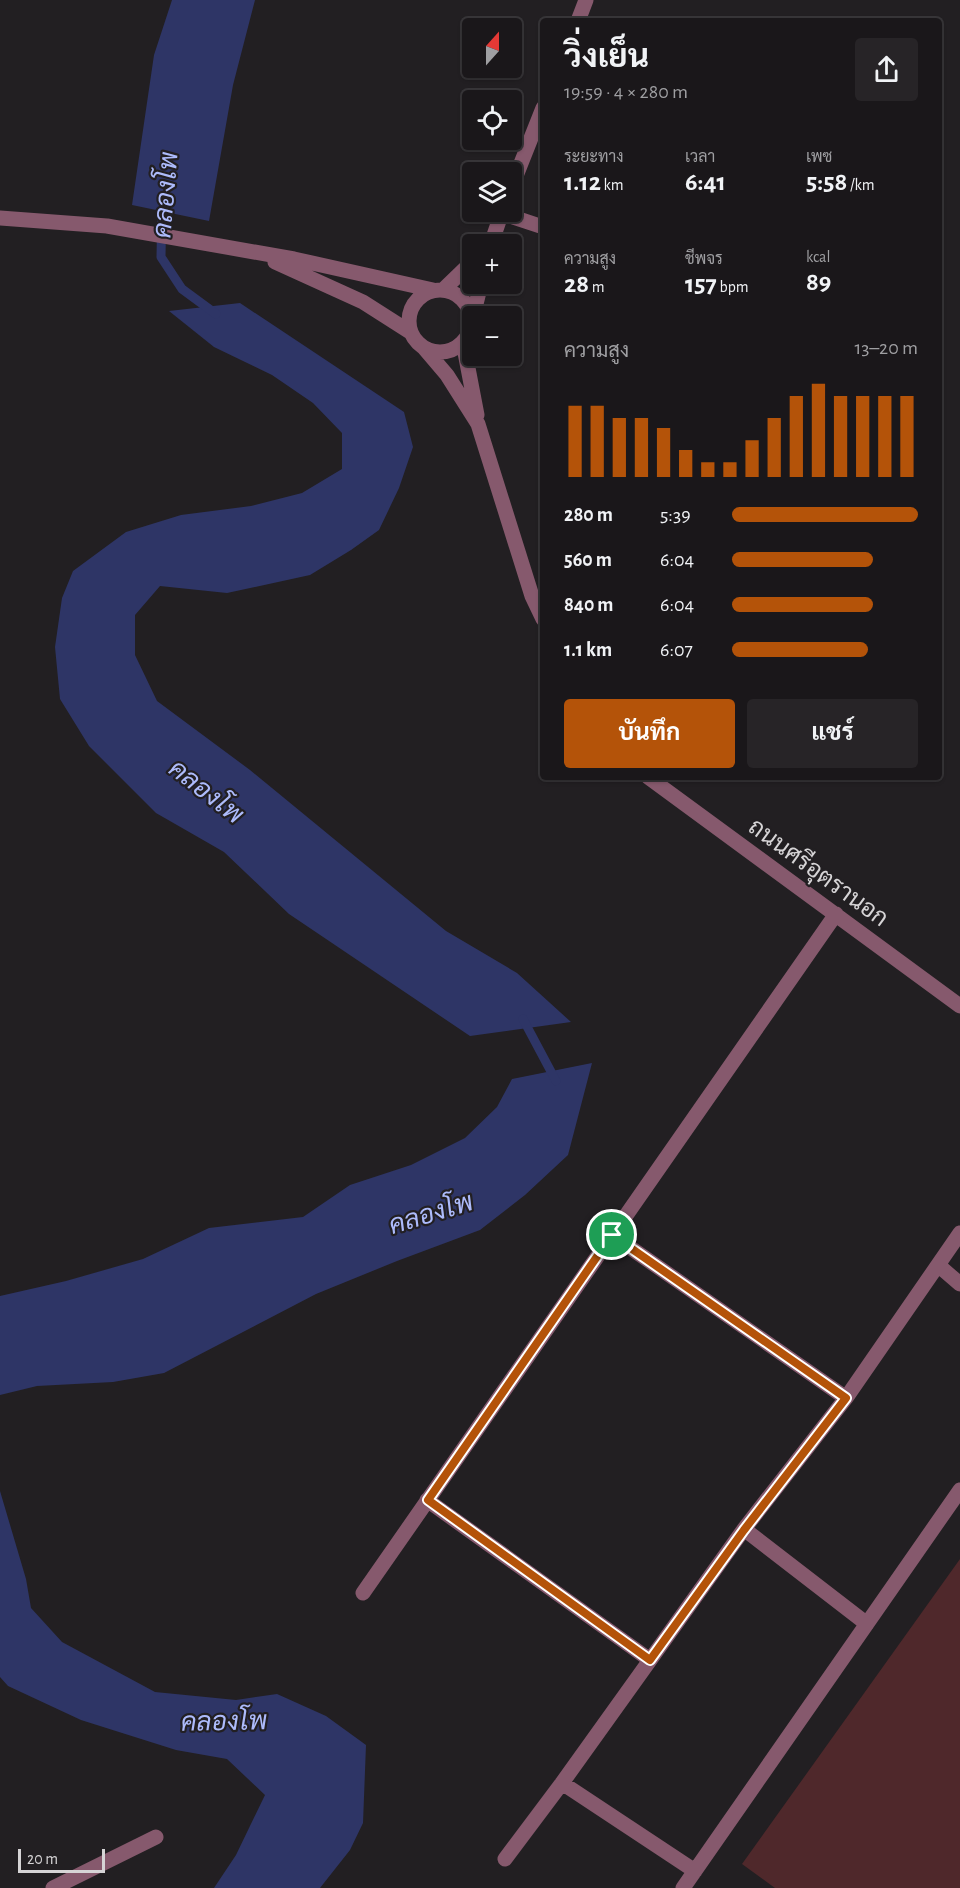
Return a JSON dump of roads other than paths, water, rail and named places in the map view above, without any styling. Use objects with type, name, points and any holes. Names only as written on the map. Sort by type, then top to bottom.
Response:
[{"type":"street","points":[[579,18],[586,0]]},
{"type":"street","points":[[522,162],[540,116]]},
{"type":"street","points":[[0,218],[107,226],[360,273],[461,297],[466,306]]},
{"type":"street","points":[[522,220],[540,226]]},
{"type":"street","points":[[256,254],[363,302],[410,332]]},
{"type":"street","points":[[462,270],[438,290],[424,294],[416,301],[410,310],[408,321],[410,332],[416,341],[447,375],[478,424]]},
{"type":"street","points":[[424,348],[434,352],[445,352],[462,343]]},
{"type":"street","points":[[467,366],[478,424],[532,596],[540,613]]},
{"type":"street","name":"ถนนศรีอุตรานอก","points":[[652,780],[960,1006]]},
{"type":"street","points":[[363,1593],[836,914]]},
{"type":"street","points":[[505,1859],[744,1530],[846,1398],[960,1233]]},
{"type":"street","points":[[612,1235],[846,1398]]},
{"type":"street","points":[[938,1265],[960,1284]]},
{"type":"street","points":[[683,1888],[960,1490]]},
{"type":"street","points":[[428,1500],[650,1660]]},
{"type":"street","points":[[744,1530],[867,1624]]},
{"type":"street","points":[[562,1783],[695,1871]]},
{"type":"street","points":[[53,1888],[156,1837]]},
{"type":"water","points":[[172,0],[255,0],[233,85],[209,221],[132,205],[154,55]]},
{"type":"water","points":[[240,303],[404,412],[413,447],[399,488],[379,530],[310,575],[227,593],[160,586],[135,615],[135,655],[157,701],[250,770],[446,931],[517,973],[571,1022],[470,1036],[289,914],[224,852],[156,813],[89,746],[60,699],[55,647],[62,598],[73,571],[126,532],[181,515],[251,506],[302,493],[342,469],[342,433],[313,403],[272,375],[214,347],[169,311]]},
{"type":"water","points":[[592,1063],[568,1155],[525,1195],[480,1230],[316,1294],[164,1373],[113,1382],[37,1386],[0,1395],[0,1296],[66,1281],[143,1259],[209,1228],[303,1217],[350,1185],[411,1165],[465,1138],[497,1107],[512,1079]]},
{"type":"water","points":[[0,1491],[26,1579],[31,1608],[62,1642],[155,1692],[236,1700],[277,1694],[326,1716],[366,1745],[363,1823],[350,1850],[320,1888],[214,1888],[236,1855],[265,1795],[227,1759],[176,1750],[81,1720],[8,1686],[0,1677]]},
{"type":"waterway","name":"คลองโพ","points":[[162,202],[161,257],[182,289],[216,314]]},
{"type":"waterway","name":"คลองโพ","points":[[523,1019],[556,1081]]}]
